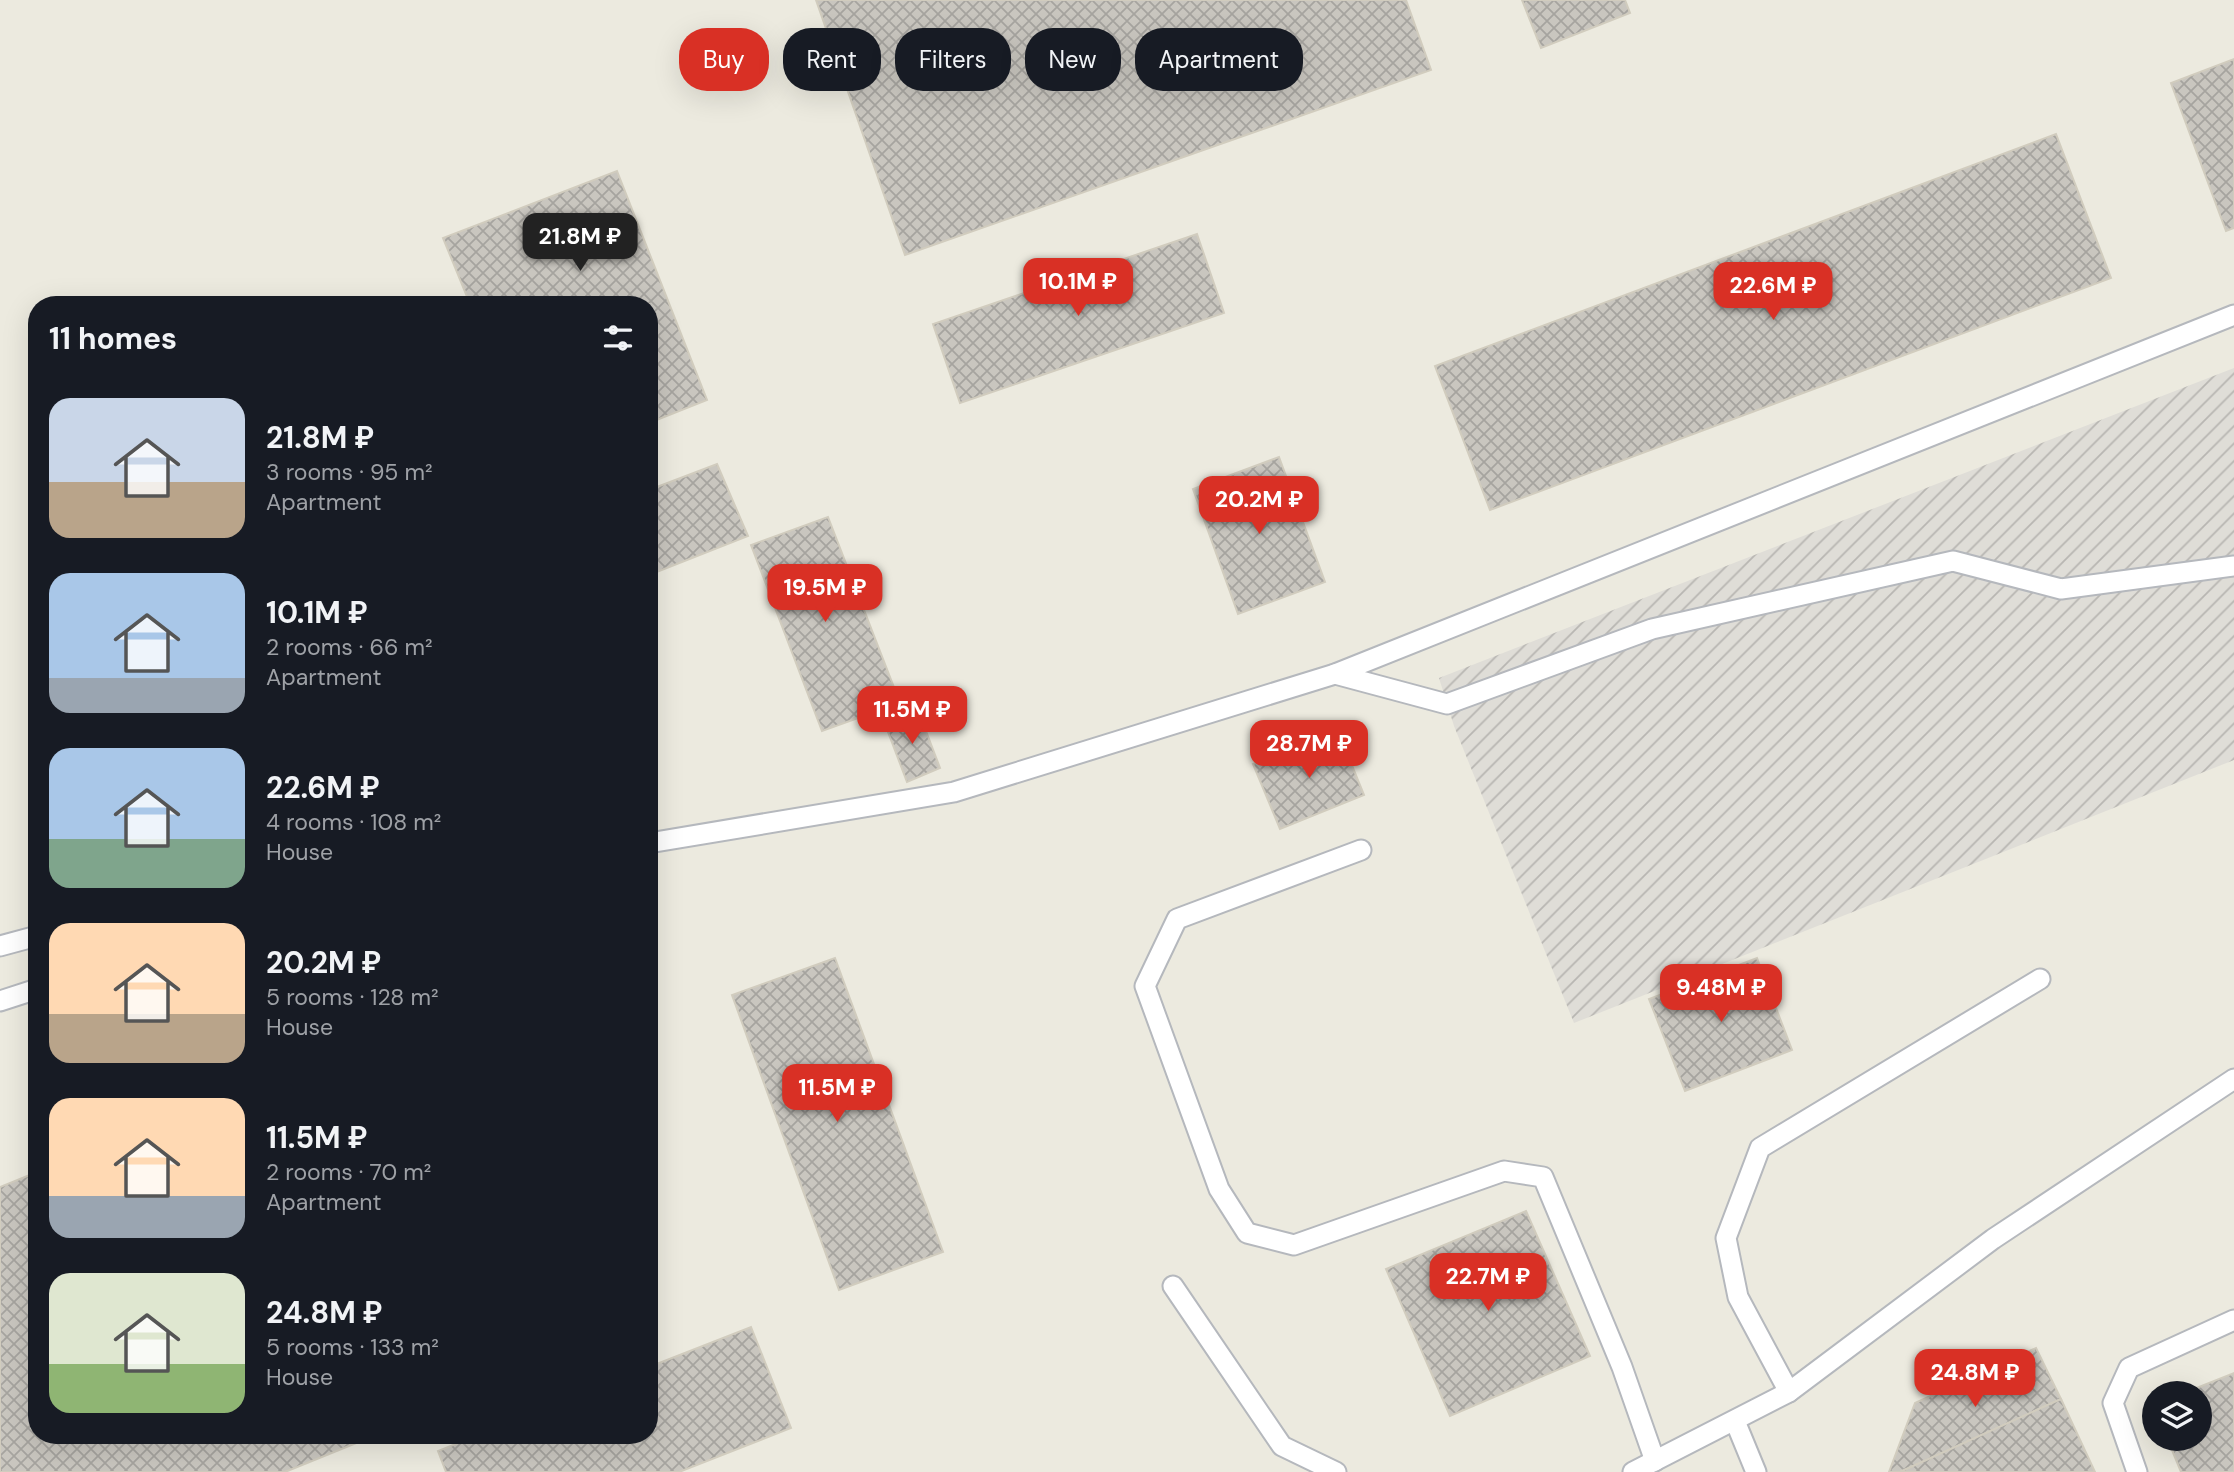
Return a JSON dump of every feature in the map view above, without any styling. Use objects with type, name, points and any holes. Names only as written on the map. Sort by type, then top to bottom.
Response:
[{"type":"lane","points":[[658,841],[954,792],[1335,674],[2234,315]]},
{"type":"lane","points":[[1335,674],[1447,704],[1652,629],[1953,561],[2061,589],[2234,566]]},
{"type":"lane","points":[[1361,850],[1177,919],[1144,986],[1219,1189],[1247,1233],[1294,1245],[1504,1171],[1543,1177],[1622,1367],[1656,1461]]},
{"type":"lane","points":[[0,946],[28,938]]},
{"type":"lane","points":[[1789,1392],[1738,1297],[1726,1238],[1760,1148],[2040,979]]},
{"type":"lane","points":[[0,1001],[28,992]]},
{"type":"lane","points":[[1633,1472],[1789,1392],[1993,1240],[2234,1079]]},
{"type":"lane","points":[[1173,1286],[1282,1446],[1336,1472]]},
{"type":"lane","points":[[2137,1472],[2113,1403],[2129,1368],[2234,1320]]},
{"type":"lane","points":[[1735,1421],[1756,1472]]},
{"type":"shaded area","points":[[2234,368],[2234,760],[1574,1023],[1454,726],[1439,678]]},
{"type":"building","points":[[816,0],[1406,0],[1431,70],[905,255],[848,91],[881,91],[881,28],[826,28]]},
{"type":"building","points":[[1522,0],[1625,0],[1630,13],[1541,48]]},
{"type":"building","points":[[2234,59],[2234,228],[2226,231],[2171,83]]},
{"type":"building","points":[[2056,134],[2111,278],[1490,510],[1435,366]]},
{"type":"building","points":[[617,171],[707,400],[658,419],[658,296],[467,296],[443,238]]},
{"type":"building","points":[[1197,234],[1224,313],[960,403],[933,324]]},
{"type":"building","points":[[1279,457],[1325,582],[1238,614],[1193,489]]},
{"type":"building","points":[[717,464],[748,536],[658,571],[658,487]]},
{"type":"building","points":[[828,517],[900,703],[822,731],[751,545]]},
{"type":"building","points":[[918,710],[940,768],[907,782],[885,724]]},
{"type":"building","points":[[1338,731],[1364,795],[1280,829],[1253,764]]},
{"type":"building","points":[[835,958],[943,1252],[839,1290],[732,995]]},
{"type":"building","points":[[1757,958],[1792,1050],[1685,1091],[1649,999]]},
{"type":"building","points":[[28,1176],[28,1444],[354,1444],[285,1472],[0,1472],[0,1187]]},
{"type":"building","points":[[1526,1211],[1590,1356],[1450,1416],[1386,1269]]},
{"type":"building","points":[[751,1327],[791,1428],[679,1472],[446,1472],[438,1451],[456,1444],[658,1444],[658,1363]]},
{"type":"building","points":[[2036,1348],[2061,1399],[1900,1472],[1889,1472],[1915,1403]]},
{"type":"building","points":[[2234,1373],[2234,1472],[2181,1472],[2172,1451],[2212,1451],[2212,1382]]},
{"type":"building","points":[[2061,1399],[2095,1472],[1900,1472]]}]
